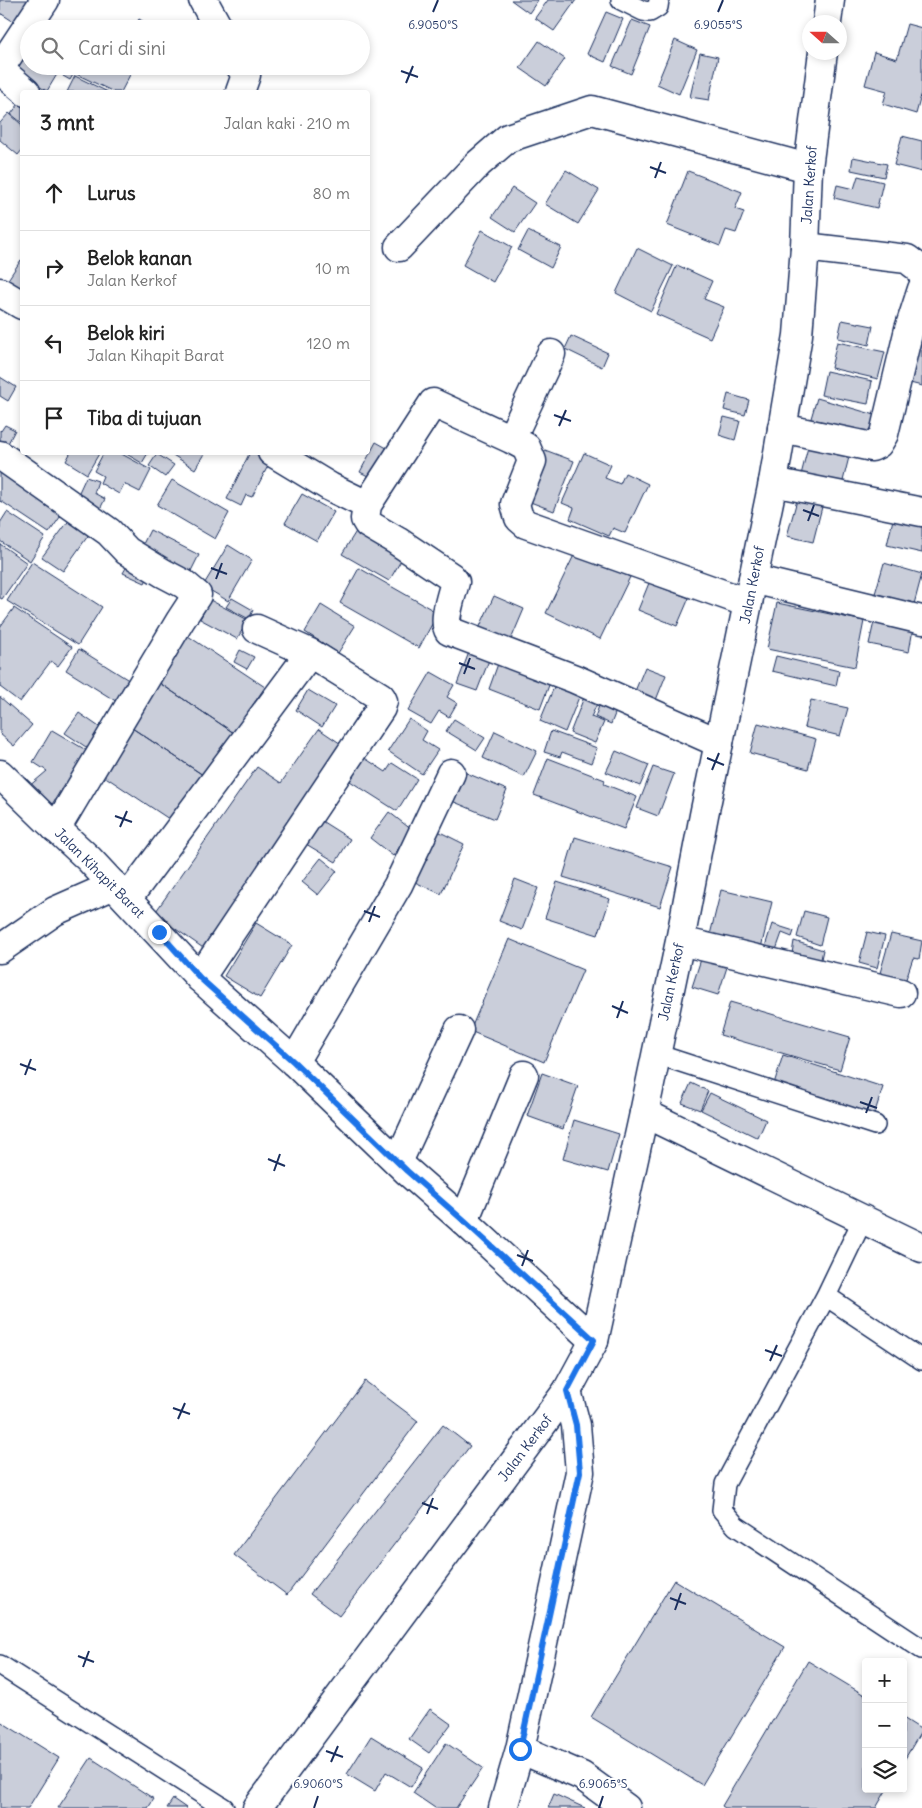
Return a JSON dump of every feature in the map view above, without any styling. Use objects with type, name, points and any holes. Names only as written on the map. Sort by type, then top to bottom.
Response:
[{"type":"street","points":[[32,20],[45,0]]},
{"type":"street","points":[[203,0],[214,20]]},
{"type":"street","points":[[828,15],[830,0]]},
{"type":"street","points":[[20,38],[0,69],[24,90]]},
{"type":"street","name":"Jalan Kerkof","points":[[257,1808],[567,1391],[594,1340],[680,941],[773,482],[798,335],[805,247],[808,168],[823,60]]},
{"type":"street","points":[[241,90],[246,75]]},
{"type":"street","points":[[400,247],[478,164],[508,138],[592,110],[808,168]]},
{"type":"street","points":[[805,247],[906,260],[919,268],[922,274]]},
{"type":"street","points":[[782,428],[872,447],[878,444],[884,434],[909,330],[922,289]]},
{"type":"street","points":[[0,292],[20,304]]},
{"type":"street","points":[[511,439],[551,354]]},
{"type":"street","points":[[719,743],[575,679],[449,631],[446,627],[446,617],[455,582],[451,577],[405,546],[368,524],[365,519],[367,505],[433,404],[526,447],[532,461],[515,504],[519,518],[526,524],[751,591],[922,620]]},
{"type":"street","points":[[0,455],[109,532],[127,551],[184,584],[197,595],[56,829]]},
{"type":"street","points":[[277,455],[330,487],[367,505]]},
{"type":"street","points":[[773,482],[922,512]]},
{"type":"street","points":[[200,978],[381,708],[383,701],[381,697],[310,653],[257,629]]},
{"type":"street","points":[[0,949],[55,911],[121,892],[310,653]]},
{"type":"street","points":[[294,1062],[398,885],[451,772]]},
{"type":"street","name":"Jalan Kihapit Barat","points":[[0,774],[56,829],[90,859],[200,978],[294,1062],[398,1162],[594,1340]]},
{"type":"street","points":[[680,941],[901,993]]},
{"type":"street","points":[[398,1162],[459,1030]]},
{"type":"street","points":[[464,1221],[524,1075]]},
{"type":"street","points":[[644,1113],[922,1248]]},
{"type":"street","points":[[502,1808],[520,1749],[580,1472],[576,1425],[567,1391]]},
{"type":"street","points":[[520,1749],[582,1776],[626,1808]]},
{"type":"lane","points":[[621,0],[643,12],[650,12],[658,7],[659,0]]},
{"type":"lane","points":[[656,1054],[875,1125]]},
{"type":"lane","points":[[863,1219],[826,1296],[725,1484],[722,1510],[736,1526],[922,1649]]},
{"type":"lane","points":[[826,1296],[922,1360]]},
{"type":"lane","points":[[0,1665],[224,1808]]},
{"type":"building","points":[[0,0],[39,0],[26,20],[20,20],[20,26],[0,13]]},
{"type":"building","points":[[511,0],[538,0],[529,13]]},
{"type":"building","points":[[548,0],[576,0],[554,31],[535,18]]},
{"type":"building","points":[[606,12],[623,19],[605,62],[587,54]]},
{"type":"building","points":[[632,20],[650,27],[631,74],[612,66]]},
{"type":"building","points":[[907,24],[922,28],[922,92],[916,114],[883,104],[887,91],[865,85],[874,52],[897,59]]},
{"type":"building","points":[[675,40],[697,50],[679,94],[657,84]]},
{"type":"building","points":[[539,41],[565,59],[546,86],[520,68]]},
{"type":"building","points":[[700,53],[718,57],[709,100],[690,97]]},
{"type":"building","points":[[20,62],[20,75],[57,75],[48,90],[45,90],[14,72]]},
{"type":"building","points":[[64,75],[73,75],[70,80]]},
{"type":"building","points":[[78,75],[130,75],[122,90],[110,90]]},
{"type":"building","points":[[75,76],[104,90],[68,90]]},
{"type":"building","points":[[20,103],[20,121],[11,114]]},
{"type":"building","points":[[9,113],[20,123],[20,152],[18,155],[0,140],[0,123]]},
{"type":"building","points":[[902,136],[922,141],[922,172],[894,165]]},
{"type":"building","points":[[853,157],[887,164],[884,177],[851,170]]},
{"type":"building","points":[[566,170],[599,190],[578,224],[545,204]]},
{"type":"building","points":[[688,171],[742,192],[735,209],[744,212],[736,233],[726,230],[720,246],[667,225]]},
{"type":"building","points":[[858,176],[883,182],[877,208],[834,198],[837,185],[854,189]]},
{"type":"building","points":[[512,188],[535,203],[515,232],[492,217]]},
{"type":"building","points":[[482,230],[512,247],[493,282],[463,265]]},
{"type":"building","points":[[528,231],[561,247],[551,268],[518,250]]},
{"type":"building","points":[[637,248],[673,266],[651,311],[616,293]]},
{"type":"building","points":[[20,262],[20,299],[3,287]]},
{"type":"building","points":[[677,265],[712,281],[704,299],[724,307],[710,338],[656,314]]},
{"type":"building","points":[[842,320],[873,326],[869,345],[838,338]]},
{"type":"building","points":[[571,336],[608,353],[602,367],[565,349]]},
{"type":"building","points":[[912,338],[922,340],[922,386],[902,381]]},
{"type":"building","points":[[837,342],[885,352],[878,379],[831,368]]},
{"type":"building","points":[[826,371],[872,381],[868,404],[821,395]]},
{"type":"building","points":[[0,377],[16,387],[8,401],[0,396]]},
{"type":"building","points":[[728,394],[749,400],[745,415],[724,410]]},
{"type":"building","points":[[817,398],[882,417],[874,444],[809,425]]},
{"type":"building","points":[[724,417],[740,421],[735,440],[719,435]]},
{"type":"building","points":[[5,425],[15,430],[4,451],[0,449],[0,430]]},
{"type":"building","points":[[376,442],[394,452],[378,481],[360,472]]},
{"type":"building","points":[[808,447],[849,457],[841,489],[800,479]]},
{"type":"building","points":[[545,450],[574,461],[554,511],[525,500]]},
{"type":"building","points":[[584,453],[611,465],[605,478],[620,484],[625,473],[648,484],[625,533],[613,528],[609,536],[570,519],[574,508],[562,503]]},
{"type":"building","points":[[69,455],[98,455],[87,474],[66,461]]},
{"type":"building","points":[[102,455],[124,455],[151,470],[140,492],[124,484],[119,494],[100,483],[103,476],[94,471]]},
{"type":"building","points":[[128,455],[147,455],[142,463]]},
{"type":"building","points":[[156,455],[174,465],[165,477],[149,466]]},
{"type":"building","points":[[173,455],[203,455],[195,469]]},
{"type":"building","points":[[249,455],[262,455],[271,460],[252,497],[246,495],[241,506],[227,499]]},
{"type":"building","points":[[0,461],[67,507],[49,533],[0,502]]},
{"type":"building","points":[[86,477],[98,481],[94,493],[105,499],[96,517],[73,505]]},
{"type":"building","points":[[172,480],[229,513],[215,539],[157,505]]},
{"type":"building","points":[[799,493],[824,499],[813,542],[787,536]]},
{"type":"building","points":[[302,494],[334,512],[317,541],[285,523]]},
{"type":"building","points":[[76,511],[95,526],[63,571],[42,557]]},
{"type":"building","points":[[895,511],[922,518],[922,553],[887,545]]},
{"type":"building","points":[[7,512],[45,537],[30,561],[0,541],[0,523]]},
{"type":"building","points":[[360,525],[406,552],[389,581],[342,554]]},
{"type":"building","points":[[150,530],[199,555],[186,581],[137,556]]},
{"type":"building","points":[[0,544],[27,563],[2,599],[0,598]]},
{"type":"building","points":[[228,545],[252,560],[228,601],[203,586]]},
{"type":"building","points":[[576,551],[630,577],[600,639],[546,613]]},
{"type":"building","points":[[130,561],[151,571],[145,583],[123,573]]},
{"type":"building","points":[[32,562],[102,607],[78,645],[7,601]]},
{"type":"building","points":[[884,563],[922,574],[913,608],[874,597]]},
{"type":"building","points":[[359,568],[438,613],[419,648],[340,603]]},
{"type":"building","points":[[649,583],[689,598],[677,626],[638,610]]},
{"type":"building","points":[[494,596],[524,609],[507,649],[476,635]]},
{"type":"building","points":[[232,598],[253,610],[249,619],[226,607]]},
{"type":"building","points":[[210,600],[248,620],[237,639],[200,619]]},
{"type":"building","points":[[777,603],[864,621],[855,667],[767,649]]},
{"type":"building","points":[[321,605],[355,626],[338,653],[305,632]]},
{"type":"building","points":[[14,608],[72,647],[58,666],[51,661],[20,702],[0,687],[0,627]]},
{"type":"building","points":[[874,622],[913,629],[909,652],[869,644]]},
{"type":"building","points":[[188,636],[265,687],[234,733],[158,682]]},
{"type":"building","points":[[471,647],[491,655],[477,691],[457,684]]},
{"type":"building","points":[[79,649],[135,684],[122,705],[66,670]]},
{"type":"building","points":[[240,650],[254,657],[247,669],[234,662]]},
{"type":"building","points":[[776,656],[839,671],[836,686],[772,671]]},
{"type":"building","points":[[499,661],[551,680],[540,709],[489,689]]},
{"type":"building","points":[[645,667],[666,675],[654,705],[633,696]]},
{"type":"building","points":[[431,672],[454,685],[447,697],[457,703],[449,717],[439,711],[431,724],[408,711]]},
{"type":"building","points":[[158,682],[234,733],[206,777],[129,726]]},
{"type":"building","points":[[556,682],[581,692],[565,732],[540,721]]},
{"type":"building","points":[[308,690],[335,706],[322,727],[296,710]]},
{"type":"building","points":[[586,692],[600,697],[591,717],[604,722],[595,743],[570,733]]},
{"type":"building","points":[[603,695],[620,701],[611,724],[595,717]]},
{"type":"building","points":[[0,697],[32,725],[14,746],[0,734]]},
{"type":"building","points":[[811,700],[848,708],[840,736],[804,727]]},
{"type":"building","points":[[79,713],[105,731],[92,751],[65,733]]},
{"type":"building","points":[[409,719],[427,731],[422,740],[438,750],[422,774],[388,751]]},
{"type":"building","points":[[454,719],[485,738],[477,750],[446,731]]},
{"type":"building","points":[[758,723],[816,739],[808,769],[750,753]]},
{"type":"building","points":[[129,726],[206,777],[175,823],[98,772]]},
{"type":"building","points":[[319,729],[350,750],[209,952],[154,914],[257,767],[281,783]]},
{"type":"building","points":[[52,730],[91,753],[71,786],[65,783],[51,806],[28,787],[47,771],[33,762]]},
{"type":"building","points":[[495,731],[537,751],[524,777],[483,758]]},
{"type":"building","points":[[551,731],[597,748],[591,763],[562,752],[560,757],[544,752]]},
{"type":"building","points":[[616,751],[649,765],[640,786],[606,772]]},
{"type":"building","points":[[357,753],[386,772],[392,763],[417,779],[397,811],[342,776]]},
{"type":"building","points":[[548,758],[605,780],[604,784],[637,797],[624,829],[534,795]]},
{"type":"building","points":[[653,767],[674,774],[658,816],[637,808]]},
{"type":"building","points":[[464,772],[507,790],[495,819],[452,801]]},
{"type":"building","points":[[389,812],[412,830],[393,856],[370,838]]},
{"type":"building","points":[[320,820],[350,839],[336,862],[306,844]]},
{"type":"building","points":[[430,827],[464,844],[441,894],[406,878]]},
{"type":"building","points":[[575,837],[673,867],[660,907],[563,877]]},
{"type":"building","points":[[321,858],[337,871],[318,895],[302,882]]},
{"type":"building","points":[[515,879],[538,888],[522,930],[499,921]]},
{"type":"building","points":[[557,882],[610,899],[598,935],[545,918]]},
{"type":"building","points":[[721,890],[772,902],[760,952],[709,939]]},
{"type":"building","points":[[804,911],[827,917],[820,945],[797,937]]},
{"type":"building","points":[[256,923],[292,945],[260,998],[224,976]]},
{"type":"building","points":[[772,924],[794,931],[792,937],[782,933],[776,950],[763,953]]},
{"type":"building","points":[[867,932],[885,936],[877,968],[859,963]]},
{"type":"building","points":[[891,934],[922,941],[919,959],[913,958],[904,985],[878,980]]},
{"type":"building","points":[[509,939],[583,970],[544,1062],[470,1031]]},
{"type":"building","points":[[794,941],[823,950],[819,968],[791,960]]},
{"type":"building","points":[[703,953],[729,961],[718,995],[692,987]]},
{"type":"building","points":[[730,1002],[850,1037],[840,1070],[720,1035]]},
{"type":"building","points":[[783,1055],[883,1087],[873,1118],[773,1087]]},
{"type":"building","points":[[542,1073],[578,1086],[563,1129],[527,1116]]},
{"type":"building","points":[[691,1083],[708,1091],[700,1110],[682,1103]]},
{"type":"building","points":[[710,1093],[766,1120],[758,1138],[701,1110]]},
{"type":"building","points":[[574,1120],[619,1134],[608,1172],[563,1159]]},
{"type":"building","points":[[365,1381],[418,1421],[287,1595],[234,1555]]},
{"type":"building","points":[[443,1425],[470,1446],[339,1616],[310,1594]]},
{"type":"building","points":[[674,1580],[785,1647],[702,1785],[591,1717]]},
{"type":"building","points":[[808,1661],[862,1694],[862,1793],[885,1793],[876,1808],[725,1808],[722,1806]]},
{"type":"building","points":[[430,1709],[451,1724],[429,1753],[409,1739]]},
{"type":"building","points":[[0,1721],[59,1758],[28,1808],[0,1808]]},
{"type":"building","points":[[907,1721],[922,1730],[907,1755]]},
{"type":"building","points":[[371,1736],[423,1768],[411,1787],[386,1772],[375,1791],[347,1774]]},
{"type":"building","points":[[446,1743],[483,1768],[456,1808],[435,1808],[413,1793]]},
{"type":"building","points":[[91,1758],[154,1799],[148,1808],[58,1808]]},
{"type":"building","points":[[554,1794],[585,1808],[548,1808]]},
{"type":"building","points":[[173,1799],[186,1808],[167,1808]]},
{"type":"route","points":[[159,932],[200,978],[294,1062],[407,1171],[594,1340],[567,1391],[576,1425],[580,1472],[520,1749]]}]
